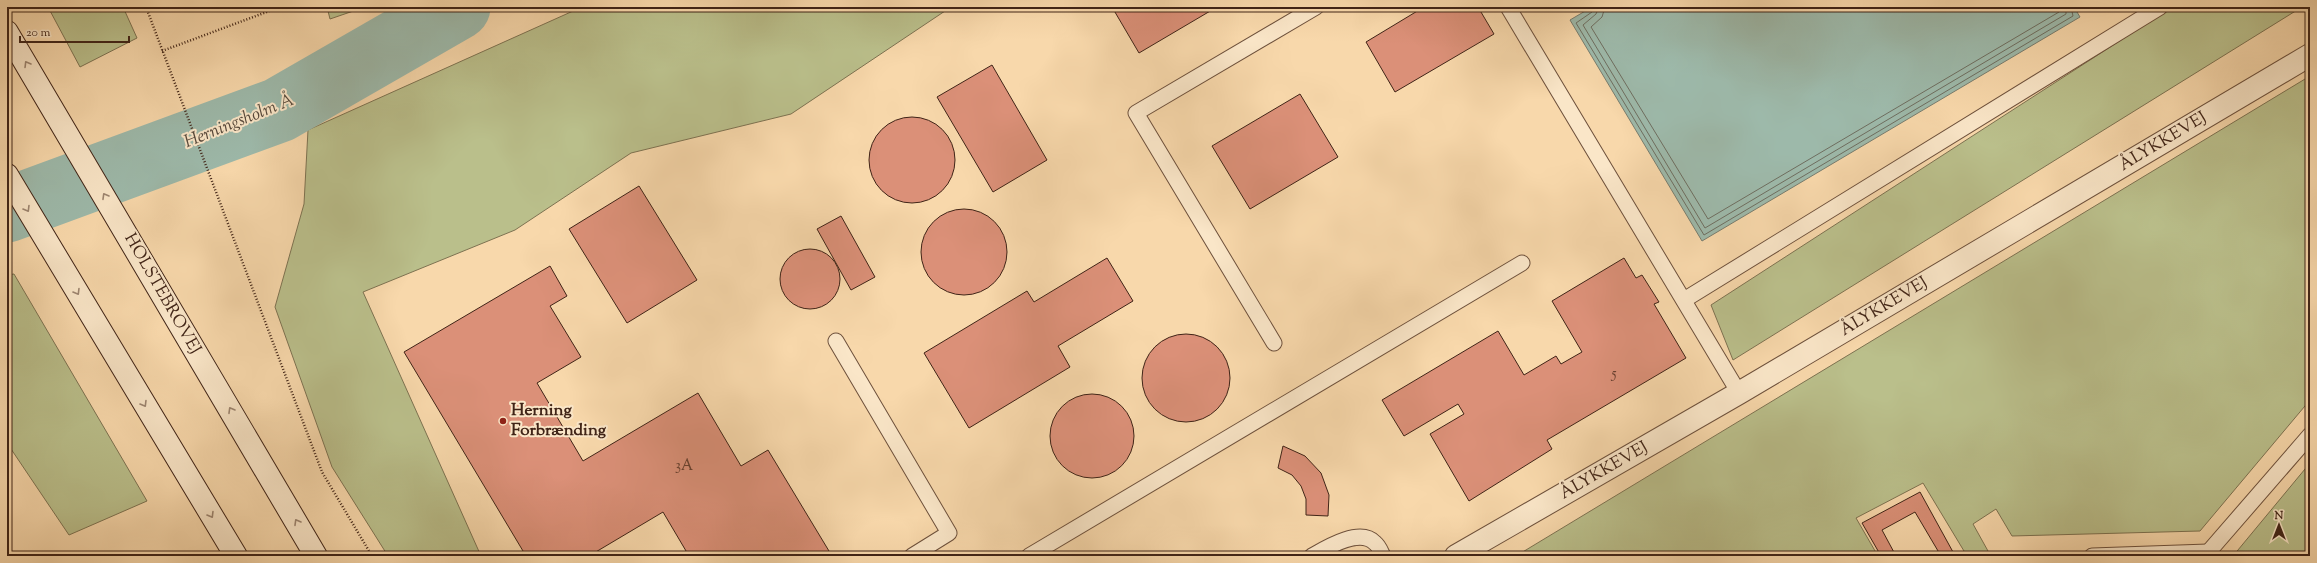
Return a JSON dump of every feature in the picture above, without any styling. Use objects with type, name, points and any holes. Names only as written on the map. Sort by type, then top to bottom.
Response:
[{"type":"main road","name":"HOLSTEBROVEJ","points":[[7,32],[47,97],[316,556]]},
{"type":"main road","name":"ÅLYKKEVEJ","points":[[1456,556],[1739,393],[2310,55]]},
{"type":"main road","points":[[7,175],[236,556]]},
{"type":"lane","points":[[1274,343],[1136,113],[1316,7]]},
{"type":"lane","points":[[1508,7],[1739,393]]},
{"type":"lane","points":[[1684,300],[2160,7]]},
{"type":"lane","points":[[1029,556],[1522,263]]},
{"type":"lane","points":[[836,341],[949,533],[912,556]]},
{"type":"lane","points":[[2092,556],[2206,554],[2310,435]]},
{"type":"lane","points":[[1312,556],[1338,541],[1364,538],[1375,542],[1383,556]]},
{"type":"path","points":[[146,7],[177,93],[322,472],[372,556]]},
{"type":"path","points":[[162,50],[280,7]]},
{"type":"green space","points":[[48,7],[123,7],[137,38],[80,67]]},
{"type":"green space","points":[[327,7],[365,7],[330,19]]},
{"type":"green space","points":[[582,7],[951,7],[791,114],[631,153],[515,230],[363,292],[481,556],[388,556],[332,467],[275,307],[304,204],[308,130]]},
{"type":"green space","points":[[2172,7],[2302,7],[1733,360],[1711,305]]},
{"type":"green space","points":[[2310,76],[2310,400],[2200,531],[2012,536],[1996,509],[1973,524],[1988,551],[1979,556],[1967,556],[1923,483],[1856,518],[1878,556],[1516,556]]},
{"type":"green space","points":[[14,274],[147,501],[69,535],[7,443],[7,275]]},
{"type":"green space","points":[[2310,463],[2310,556],[2233,556]]},
{"type":"water","points":[[1592,7],[2074,7],[2080,17],[1702,241],[1570,20]]},
{"type":"building","points":[[1112,7],[1217,7],[1139,53]]},
{"type":"building","points":[[1424,7],[1478,7],[1494,34],[1395,92],[1366,42]]},
{"type":"building","points":[[992,65],[1047,160],[993,192],[937,97]]},
{"type":"building","points":[[1300,94],[1338,157],[1250,209],[1212,146]]},
{"type":"building","points":[[912,117],[929,120],[943,129],[952,143],[955,160],[952,177],[943,191],[929,200],[912,203],[895,200],[881,191],[872,177],[869,160],[872,143],[881,129],[895,120]]},
{"type":"building","points":[[639,186],[697,280],[627,323],[569,229]]},
{"type":"building","points":[[956,209],[972,209],[981,212],[995,221],[1004,235],[1007,244],[1007,260],[1004,269],[995,283],[981,292],[972,295],[956,295],[940,288],[933,283],[928,276],[921,260],[921,244],[928,228],[933,221],[940,216]]},
{"type":"building","points":[[841,216],[875,277],[851,290],[817,229]]},
{"type":"building","points":[[810,249],[827,254],[835,262],[840,279],[835,296],[827,304],[810,309],[793,304],[785,296],[780,279],[785,262],[793,254]]},
{"type":"building","points":[[1107,258],[1133,301],[1058,346],[1070,367],[969,428],[924,353],[1027,291],[1034,302]]},
{"type":"building","points":[[1624,258],[1636,278],[1642,275],[1659,302],[1654,304],[1686,358],[1547,440],[1552,449],[1469,501],[1430,434],[1464,414],[1458,404],[1404,436],[1382,400],[1498,331],[1524,375],[1556,356],[1561,364],[1582,352],[1552,301]]},
{"type":"building","name":"Herning Forbrænding","points":[[550,266],[567,296],[550,306],[581,357],[537,383],[583,461],[698,393],[741,466],[768,450],[832,556],[689,556],[663,512],[589,556],[526,556],[404,352]]},
{"type":"building","points":[[1186,334],[1203,337],[1217,347],[1227,361],[1230,378],[1227,395],[1217,409],[1203,419],[1186,422],[1169,419],[1155,409],[1145,395],[1142,378],[1145,361],[1155,347],[1169,337]]},
{"type":"building","points":[[1092,394],[1108,397],[1122,406],[1131,420],[1134,436],[1131,452],[1122,466],[1108,475],[1092,478],[1076,475],[1062,466],[1053,452],[1050,436],[1053,420],[1062,406],[1076,397]]},
{"type":"building","points":[[1283,446],[1305,456],[1321,473],[1329,495],[1328,516],[1306,515],[1306,499],[1301,486],[1292,475],[1278,468]]},
{"type":"building","points":[[1920,492],[1953,552],[1941,556],[1915,512],[1882,530],[1896,556],[1881,556],[1862,523]]},
{"type":"waterway","name":"Herningsholm Å","points":[[7,210],[279,110],[458,7]]},
{"type":"place","name":"Herning Forbrænding","points":[[503,421]]}]
